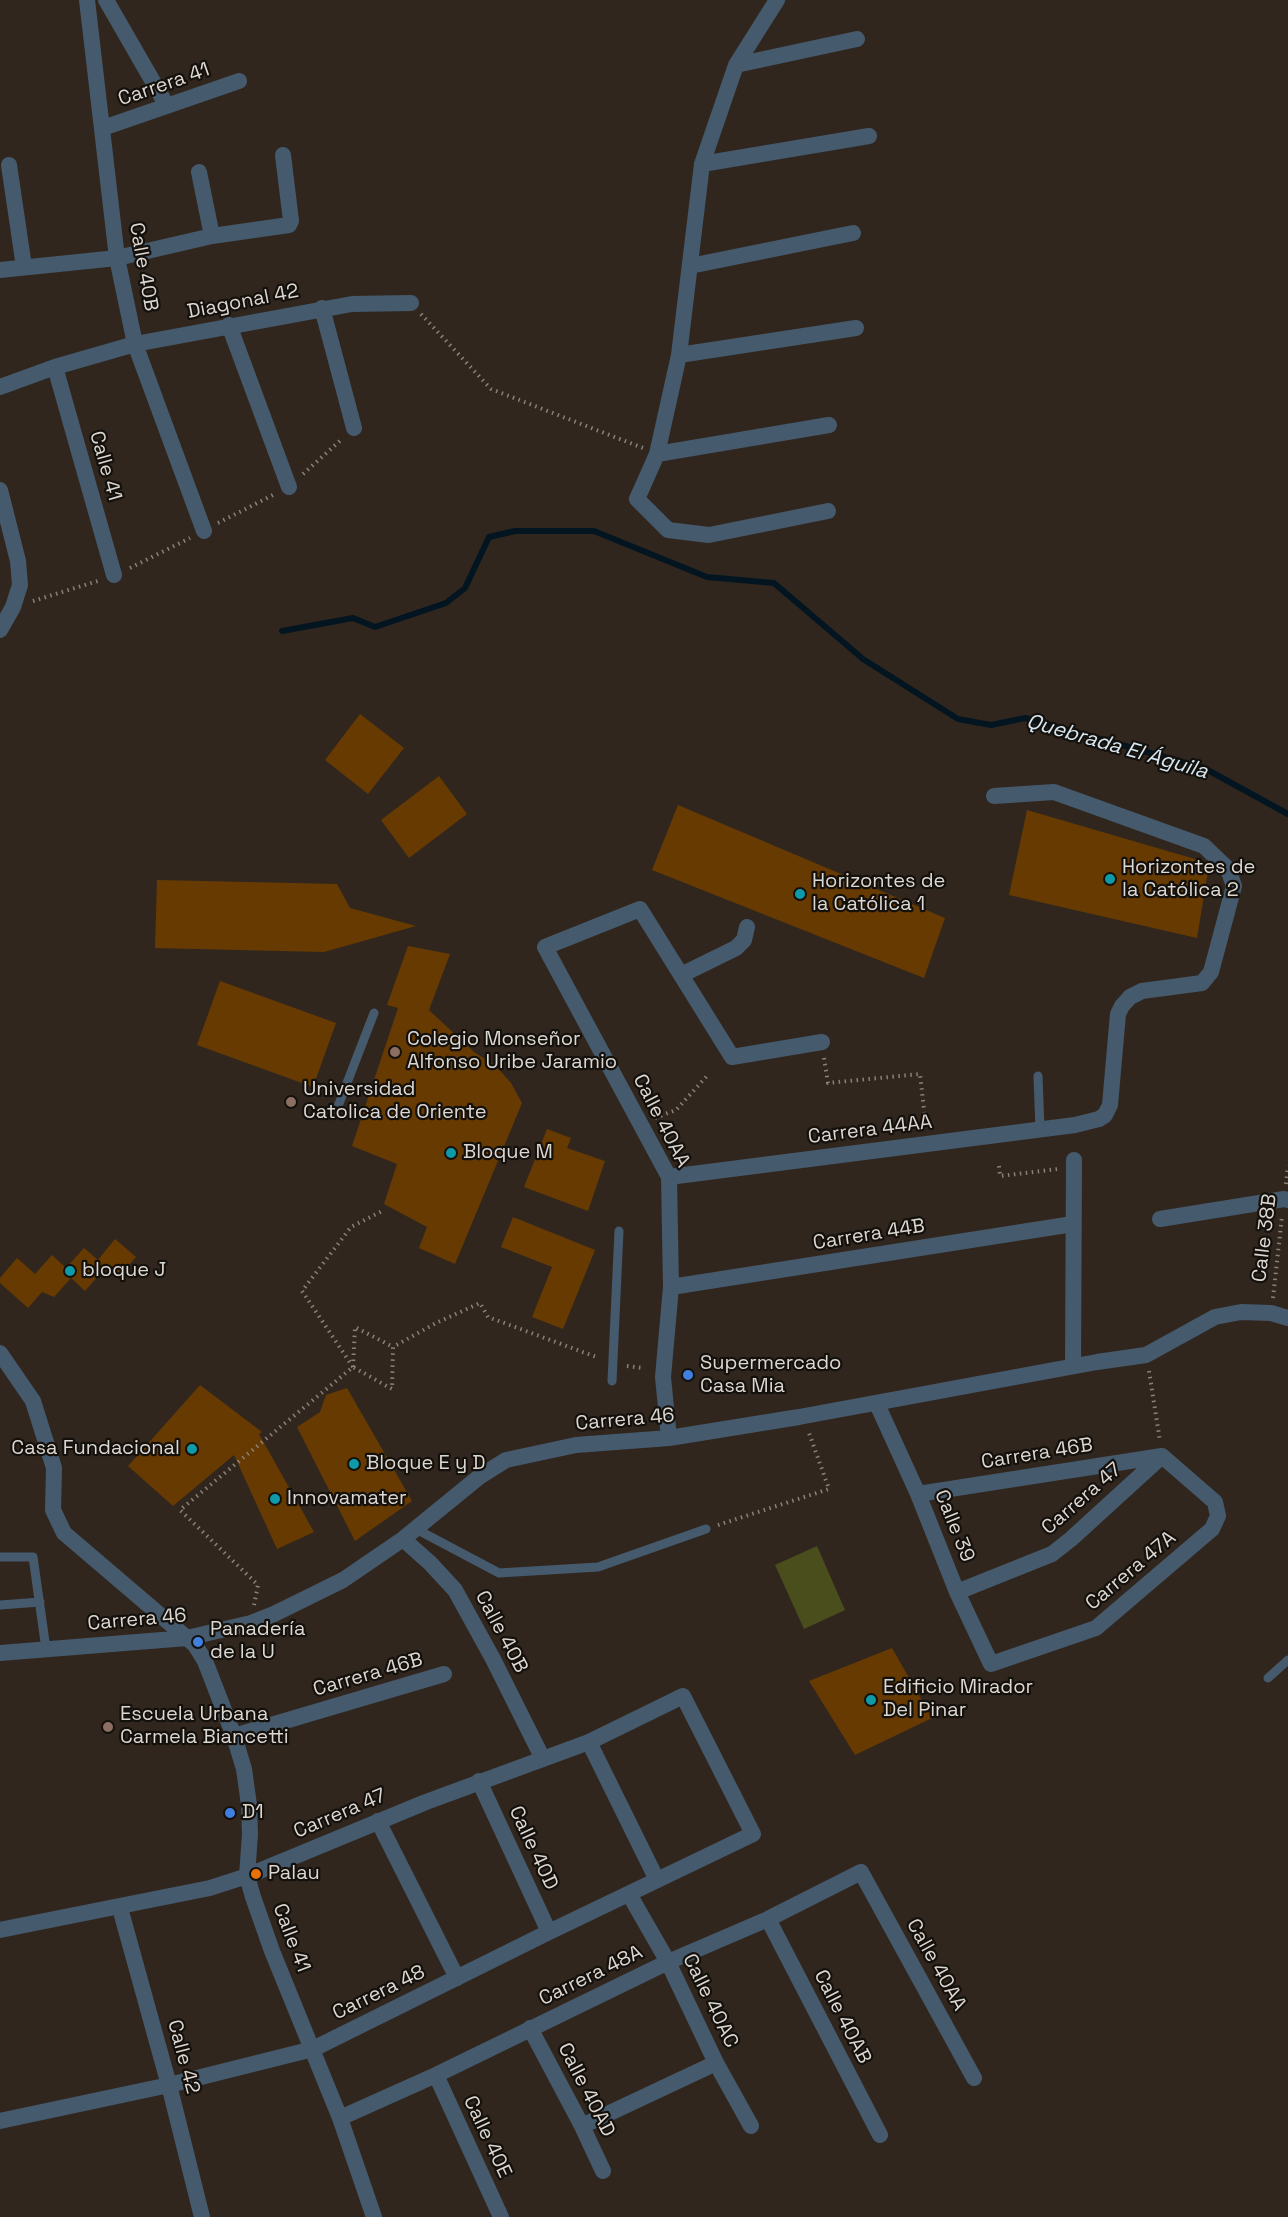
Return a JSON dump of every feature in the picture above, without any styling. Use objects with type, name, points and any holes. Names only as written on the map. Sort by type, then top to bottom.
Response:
[{"type":"street","name":"Calle 40B","points":[[87,0],[117,258],[135,344],[204,531]]},
{"type":"street","points":[[106,0],[167,106]]},
{"type":"street","points":[[777,0],[736,65],[702,164],[679,356],[657,454],[638,499],[668,530],[709,535],[828,511]]},
{"type":"street","points":[[736,65],[857,39]]},
{"type":"street","name":"Carrera 41","points":[[103,128],[239,81]]},
{"type":"street","points":[[702,164],[869,136]]},
{"type":"street","points":[[0,270],[117,258],[212,236],[289,225],[291,221],[283,155]]},
{"type":"street","points":[[9,165],[24,267]]},
{"type":"street","points":[[199,172],[212,236]]},
{"type":"street","points":[[690,266],[853,233]]},
{"type":"street","name":"Diagonal 42","points":[[0,387],[55,367],[135,344],[322,308],[352,304],[411,303]]},
{"type":"street","points":[[322,308],[354,428]]},
{"type":"street","points":[[230,325],[289,487]]},
{"type":"street","points":[[679,356],[856,328]]},
{"type":"street","name":"Calle 41","points":[[55,367],[114,576]]},
{"type":"street","points":[[657,454],[829,425]]},
{"type":"street","points":[[0,490],[18,561],[20,585],[13,607],[0,630]]},
{"type":"street","name":"Carrera 44AA","points":[[669,1177],[1040,1130],[1075,1125],[1099,1119],[1105,1115],[1110,1105],[1118,1014],[1130,997],[1142,991],[1202,983],[1211,972],[1234,886],[1228,868],[1204,846],[1054,792],[994,796]]},
{"type":"street","name":"Calle 40AA","points":[[669,1438],[663,1377],[671,1287],[669,1177],[545,947],[640,909],[681,975]]},
{"type":"street","points":[[747,927],[744,940],[736,948],[681,975],[732,1057],[822,1042]]},
{"type":"street","points":[[1073,1366],[1074,1164]]},
{"type":"street","points":[[1160,1219],[1286,1200]]},
{"type":"street","name":"Carrera 44B","points":[[671,1287],[1073,1224]]},
{"type":"street","name":"Carrera 46","points":[[0,1653],[187,1638],[251,1623],[343,1580],[410,1534],[478,1477],[506,1460],[576,1445],[669,1438],[877,1404],[1073,1366],[1146,1355],[1215,1317],[1241,1312],[1271,1313],[1288,1318]]},
{"type":"street","name":"Calle 41","points":[[0,1353],[33,1401],[54,1468],[53,1510],[64,1533],[195,1645],[205,1661],[234,1736],[244,1769],[250,1834],[247,1876],[272,1951],[340,2118],[374,2217]]},
{"type":"street","name":"Calle 39","points":[[877,1404],[918,1494],[957,1592],[991,1664]]},
{"type":"street","name":"Carrera 46B","points":[[918,1494],[1162,1456]]},
{"type":"street","name":"Carrera 47A","points":[[991,1664],[1096,1628],[1212,1529],[1218,1516],[1215,1502],[1162,1456]]},
{"type":"street","name":"Carrera 47","points":[[957,1592],[1052,1554],[1162,1456]]},
{"type":"street","name":"Calle 40B","points":[[410,1534],[430,1563],[455,1590],[493,1659],[543,1759]]},
{"type":"street","name":"Carrera 46B","points":[[234,1736],[444,1674]]},
{"type":"street","name":"Carrera 47","points":[[0,1930],[120,1908],[210,1888],[247,1876],[378,1821],[589,1742],[684,1696],[753,1834]]},
{"type":"street","points":[[589,1742],[657,1880]]},
{"type":"street","name":"Calle 40D","points":[[479,1782],[549,1932]]},
{"type":"street","points":[[378,1821],[457,1978]]},
{"type":"street","name":"Carrera 48","points":[[0,2121],[169,2085],[313,2049],[753,1834]]},
{"type":"street","name":"Calle 40AA","points":[[861,1872],[974,2078]]},
{"type":"street","name":"Carrera 48A","points":[[340,2118],[436,2075],[668,1962],[768,1919],[861,1872]]},
{"type":"street","name":"Calle 40AC","points":[[629,1894],[668,1962],[716,2063],[751,2126]]},
{"type":"street","name":"Calle 42","points":[[120,1908],[169,2085],[202,2217]]},
{"type":"street","name":"Calle 40AB","points":[[768,1919],[880,2135]]},
{"type":"street","name":"Calle 40AD","points":[[530,2028],[603,2171]]},
{"type":"street","points":[[582,2126],[716,2063]]},
{"type":"street","name":"Calle 40E","points":[[436,2075],[501,2217]]},
{"type":"lane","points":[[335,1114],[374,1013]]},
{"type":"lane","points":[[1038,1076],[1040,1130]]},
{"type":"lane","points":[[612,1381],[619,1231]]},
{"type":"lane","points":[[410,1534],[499,1573],[598,1567],[706,1529]]},
{"type":"lane","points":[[0,1557],[33,1557],[46,1649]]},
{"type":"lane","points":[[0,1605],[40,1602]]},
{"type":"lane","points":[[1268,1678],[1288,1660]]},
{"type":"path","points":[[411,303],[491,389],[657,454]]},
{"type":"path","points":[[822,1042],[828,1083],[920,1074],[927,1144]]},
{"type":"path","points":[[640,1124],[676,1110],[707,1076]]},
{"type":"path","points":[[999,1166],[1000,1176],[1074,1164]]},
{"type":"path","name":"Calle 38B","points":[[1271,1313],[1286,1200],[1288,1166]]},
{"type":"path","points":[[382,1211],[351,1227],[302,1292],[353,1367],[392,1389],[393,1347]]},
{"type":"path","points":[[393,1347],[436,1323],[480,1303],[488,1317],[613,1364],[643,1368]]},
{"type":"path","points":[[251,1623],[258,1585],[180,1510],[353,1367],[355,1327],[393,1347]]},
{"type":"path","points":[[1146,1355],[1162,1456]]},
{"type":"path","points":[[706,1529],[829,1489],[803,1416]]},
{"type":"green space","points":[[817,1546],[845,1610],[804,1629],[775,1565]]},
{"type":"building","points":[[360,714],[404,748],[368,794],[325,760]]},
{"type":"building","points":[[439,776],[467,814],[409,858],[381,820]]},
{"type":"building","name":"Horizontes de la Católica 1","points":[[678,805],[945,918],[924,978],[652,870]]},
{"type":"building","name":"Horizontes de la Católica 2","points":[[1027,810],[1209,865],[1197,938],[1009,895]]},
{"type":"building","points":[[157,880],[337,884],[350,908],[416,926],[324,952],[155,948]]},
{"type":"building","name":"Bloque M","points":[[408,946],[450,954],[429,1010],[474,1052],[496,1066],[511,1083],[522,1103],[455,1264],[419,1248],[427,1227],[384,1204],[397,1164],[352,1146],[398,1008],[387,1005]]},
{"type":"building","points":[[220,981],[336,1023],[313,1087],[197,1045]]},
{"type":"building","points":[[547,1129],[571,1138],[567,1148],[605,1161],[588,1211],[524,1187]]},
{"type":"building","points":[[513,1217],[595,1250],[563,1329],[532,1317],[552,1267],[501,1247]]},
{"type":"building","name":"bloque J","points":[[115,1239],[136,1257],[117,1279],[105,1268],[85,1291],[71,1278],[54,1297],[42,1292],[28,1308],[0,1283],[0,1278],[17,1258],[35,1274],[52,1255],[66,1268],[84,1248],[98,1260]]},
{"type":"building","name":"Casa Fundacional","points":[[200,1385],[262,1432],[259,1434],[314,1532],[277,1549],[234,1455],[173,1506],[128,1466]]},
{"type":"building","name":"Bloque E y D","points":[[347,1388],[412,1501],[355,1541],[297,1427],[320,1412],[326,1395]]},
{"type":"building","name":"Edificio Mirador Del Pinar","points":[[892,1648],[932,1718],[855,1755],[809,1681]]},
{"type":"waterway","name":"Quebrada El Águila","points":[[282,631],[353,618],[375,627],[446,603],[465,588],[489,537],[515,531],[594,531],[707,577],[774,583],[863,659],[958,719],[991,725],[1025,718],[1204,768],[1288,814]]},
{"type":"place","name":"Horizontes de la Católica 2","points":[[1110,879]]},
{"type":"place","name":"Horizontes de la Católica 1","points":[[800,894]]},
{"type":"place","name":"Colegio Monseñor Alfonso Uribe Jaramio","points":[[395,1052]]},
{"type":"place","name":"Universidad Catolica de Oriente","points":[[291,1102]]},
{"type":"place","name":"Bloque M","points":[[451,1153]]},
{"type":"place","name":"bloque J","points":[[70,1271]]},
{"type":"place","name":"Supermercado Casa Mia","points":[[688,1375]]},
{"type":"place","name":"Casa Fundacional","points":[[192,1449]]},
{"type":"place","name":"Bloque E y D","points":[[354,1464]]},
{"type":"place","name":"Innovamater","points":[[275,1499]]},
{"type":"place","name":"Panadería de la U","points":[[198,1642]]},
{"type":"place","name":"Edificio Mirador Del Pinar","points":[[871,1700]]},
{"type":"place","name":"Escuela Urbana Carmela Biancetti","points":[[108,1727]]},
{"type":"place","name":"D1","points":[[230,1813]]},
{"type":"place","name":"Palau","points":[[256,1874]]}]
